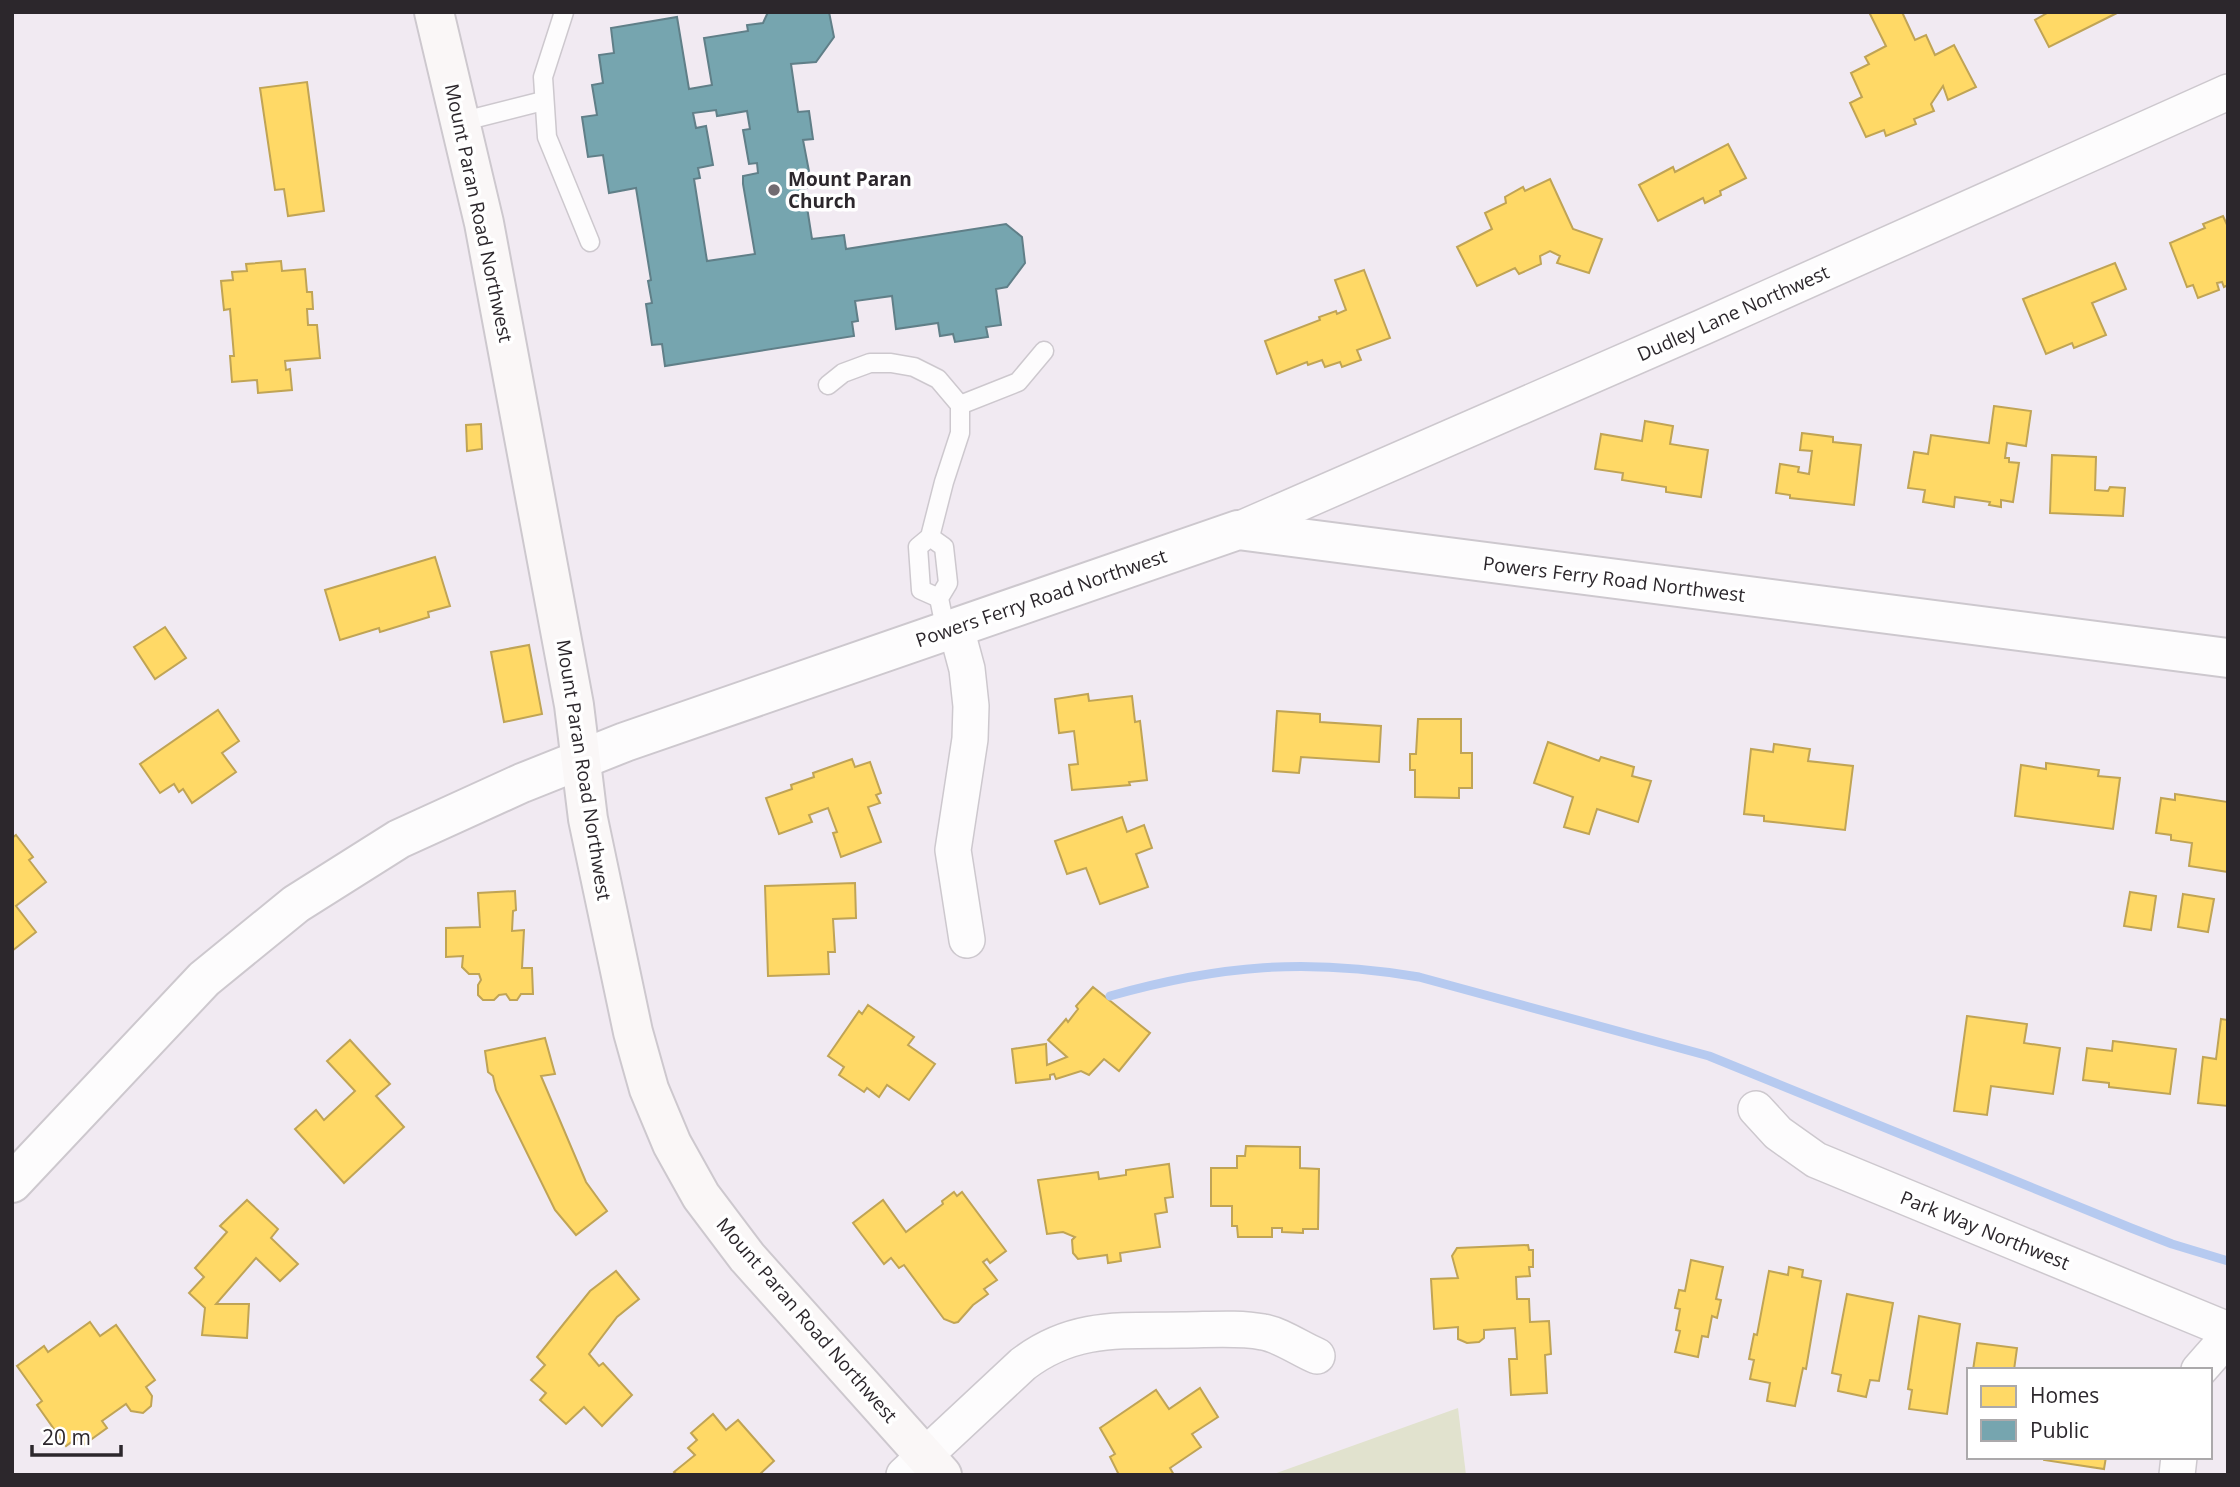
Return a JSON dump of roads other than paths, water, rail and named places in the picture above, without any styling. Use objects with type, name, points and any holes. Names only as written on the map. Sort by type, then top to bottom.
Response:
[{"type":"main road","name":"Mount Paran Road Northwest","points":[[434,12],[484,223],[574,705],[588,818],[633,1032],[649,1089],[672,1144],[701,1196],[747,1257],[924,1468]]},
{"type":"street","name":"Dudley Lane Northwest","points":[[1238,530],[1703,327],[2228,92]]},
{"type":"street","name":"Powers Ferry Road Northwest","points":[[12,1182],[204,979],[296,904],[399,839],[581,759],[947,619],[1238,530],[2228,658]]},
{"type":"street","points":[[947,619],[967,670],[971,706],[970,739],[953,850],[967,940]]},
{"type":"street","name":"Park Way Northwest","points":[[1756,1109],[1778,1133],[1816,1160],[2228,1330]]},
{"type":"street","points":[[924,1468],[1034,1356],[1059,1343],[1083,1335],[1128,1329],[1265,1332],[1317,1356]]},
{"type":"street","points":[[2201,1368],[2228,1338]]},
{"type":"lane","points":[[564,12],[543,77],[547,137],[590,242]]},
{"type":"lane","points":[[460,122],[543,101]]},
{"type":"lane","points":[[960,405],[1018,382],[1044,351]]},
{"type":"lane","points":[[828,385],[844,373],[870,363],[891,363],[914,367],[939,379],[960,405],[960,433],[930,537],[918,547],[921,590],[947,619]]},
{"type":"lane","points":[[930,537],[944,547],[949,573],[947,619]]},
{"type":"waterway","points":[[1110,996],[1189,977],[1263,968],[1339,968],[1419,977],[1709,1056],[2131,1228],[2228,1261]]},
{"type":"place","name":"Mount Paran Church","points":[[774,190]]}]
